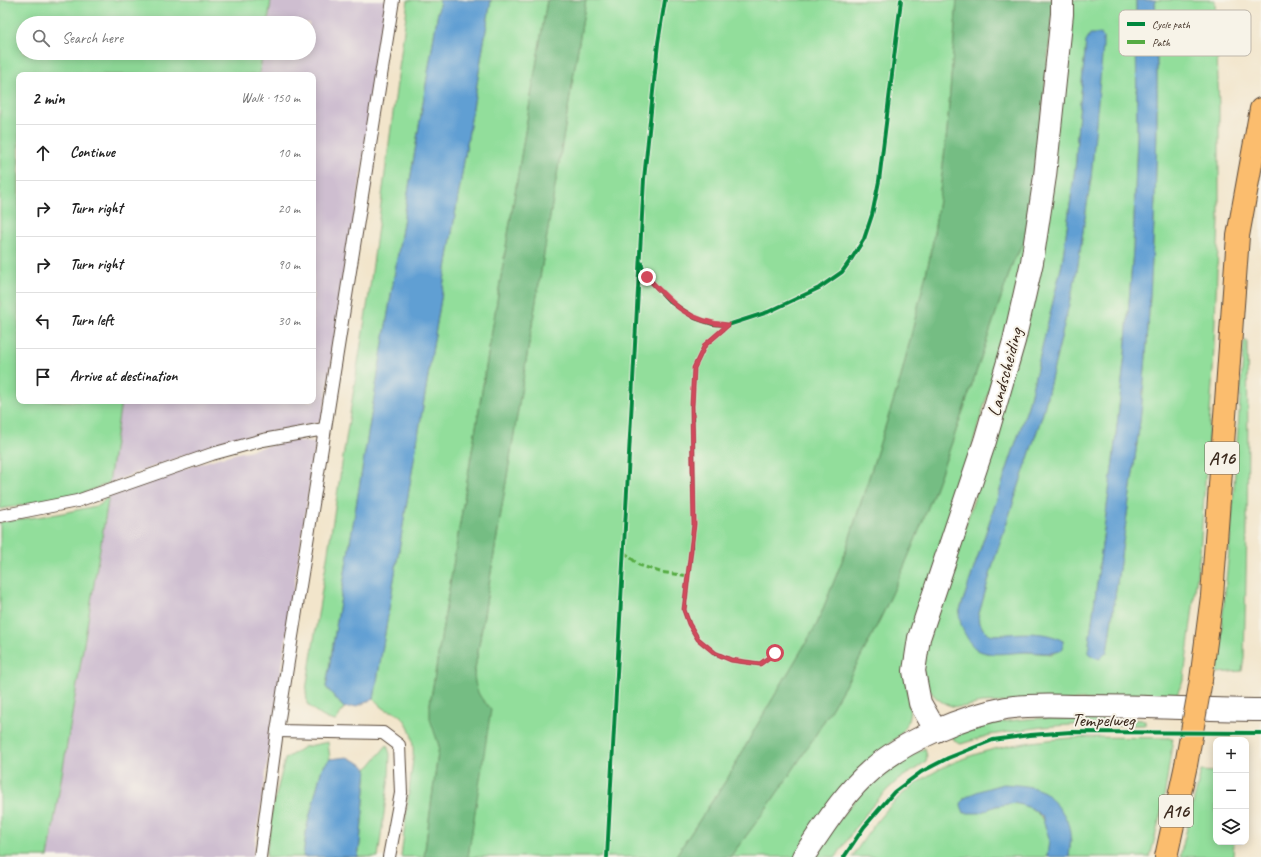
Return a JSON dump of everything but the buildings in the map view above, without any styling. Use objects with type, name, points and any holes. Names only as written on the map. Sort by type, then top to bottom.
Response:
[{"type":"highway","name":"A16","points":[[1166,857],[1186,765],[1201,680],[1212,596],[1238,236],[1261,109]]},
{"type":"street","name":"Landscheiding","points":[[936,732],[920,703],[914,671],[919,638],[985,441],[1014,341],[1032,262],[1045,176],[1062,14],[1062,0]]},
{"type":"street","name":"Tempelweg","points":[[936,732],[970,718],[1007,708],[1104,706],[1261,710]]},
{"type":"street","points":[[803,857],[832,814],[854,786],[872,769],[902,748],[936,732]]},
{"type":"lane","points":[[260,857],[277,731],[392,0]]},
{"type":"lane","points":[[0,516],[78,502],[212,454],[263,440],[324,429]]},
{"type":"lane","points":[[277,731],[383,733],[399,744],[401,793],[390,857]]},
{"type":"shaded area","points":[[271,0],[389,0],[322,422],[259,434],[188,454],[109,483],[121,404],[316,404],[316,72],[260,72],[262,60],[316,60],[316,16],[269,16]]},
{"type":"shaded area","points":[[293,440],[316,443],[253,857],[48,857],[109,495],[221,457]]},
{"type":"green space","points":[[0,0],[271,0],[269,16],[16,16],[16,60],[262,60],[260,72],[16,72],[16,404],[121,404],[109,483],[77,496],[0,509]]},
{"type":"green space","points":[[408,0],[440,0],[326,687],[344,708],[336,721],[324,717],[307,704],[306,690],[369,294]]},
{"type":"green space","points":[[491,0],[547,0],[430,704],[439,746],[424,857],[401,857],[413,759],[411,732],[405,720],[394,712],[381,706],[374,699]]},
{"type":"green space","points":[[547,0],[586,0],[474,675],[479,694],[491,709],[468,857],[424,857],[439,746],[430,719],[430,704]]},
{"type":"green space","points":[[586,0],[957,0],[947,131],[939,200],[931,253],[901,377],[844,556],[817,624],[729,776],[675,857],[468,857],[476,799],[480,699],[475,687],[474,675]]},
{"type":"green space","points":[[957,0],[1054,0],[1030,232],[1013,262],[961,417],[919,531],[886,607],[826,719],[779,790],[730,857],[675,857],[729,776],[817,624],[844,556],[901,377],[931,253],[947,131]]},
{"type":"green space","points":[[1068,0],[1136,0],[1136,10],[1119,10],[1119,56],[1136,56],[1137,135],[1133,250],[1125,354],[1113,461],[1089,644],[1107,652],[1140,421],[1146,360],[1155,195],[1157,56],[1217,56],[1219,107],[1219,221],[1213,370],[1200,551],[1184,678],[1176,697],[981,703],[960,707],[946,704],[934,696],[929,690],[924,676],[923,667],[925,650],[997,428]],"holes":[[[1103,38],[1091,178],[1077,271],[1043,413],[994,561],[978,617],[983,629],[987,633],[993,635],[1037,634],[1063,641],[1063,648],[1052,654],[1025,652],[986,653],[976,649],[959,613],[1028,406],[1062,264],[1076,161],[1086,41]]]},
{"type":"green space","points":[[1155,0],[1215,0],[1215,10],[1155,10]]},
{"type":"green space","points":[[1030,232],[1020,285],[905,674],[910,712],[905,728],[890,743],[795,857],[730,857],[779,790],[826,719],[886,607],[919,531],[961,417],[1013,262]]},
{"type":"green space","points":[[1244,341],[1247,341],[1248,420],[1244,657],[1242,671],[1217,673],[1231,530]]},
{"type":"green space","points":[[109,495],[48,857],[0,857],[0,522],[58,514],[100,505]]},
{"type":"green space","points":[[1041,718],[1145,720],[1145,725],[1070,725],[1042,727],[990,735],[961,744],[955,741],[952,735],[996,723]]},
{"type":"green space","points":[[1088,737],[1173,738],[1163,805],[1150,857],[1069,857],[1071,839],[1003,784],[983,790],[963,799],[979,813],[992,807],[1006,804],[1024,805],[1031,808],[1038,813],[1047,828],[1049,848],[1047,857],[852,857],[865,837],[890,806],[911,787],[933,773],[957,761],[982,752],[1034,742]]},
{"type":"green space","points":[[328,742],[330,759],[322,768],[307,826],[303,857],[266,857],[272,811],[285,759],[304,747]]},
{"type":"green space","points":[[387,745],[390,754],[389,777],[378,857],[358,857],[367,769]]},
{"type":"green space","points":[[925,748],[927,757],[926,761],[898,780],[880,797],[857,826],[836,857],[814,857],[837,822],[854,801],[872,783],[892,767]]},
{"type":"green space","points":[[1201,771],[1213,772],[1213,845],[1234,845],[1233,857],[1180,857]]},
{"type":"water","points":[[440,0],[491,0],[374,699],[357,706],[344,708],[326,687]]},
{"type":"water","points":[[1136,0],[1155,0],[1155,10],[1136,10]]},
{"type":"water","points":[[1090,34],[1101,34],[1103,38],[1103,46],[1091,178],[1077,271],[1043,413],[994,561],[978,617],[983,629],[987,633],[993,635],[1029,633],[1047,635],[1063,641],[1063,648],[1060,651],[1052,653],[986,653],[980,651],[971,644],[963,629],[959,613],[1028,406],[1062,264],[1076,161],[1086,41]]},
{"type":"water","points":[[1136,56],[1157,56],[1155,195],[1146,360],[1140,421],[1107,652],[1100,659],[1089,653],[1089,644],[1113,461],[1125,354],[1133,250],[1137,135]]},
{"type":"water","points":[[347,757],[360,763],[367,769],[358,857],[303,857],[307,826],[322,768],[330,759]]},
{"type":"water","points":[[1003,784],[1033,788],[1049,796],[1067,820],[1070,833],[1069,857],[1047,857],[1049,839],[1042,816],[1031,808],[1015,803],[996,806],[979,813],[964,813],[961,804],[967,797],[979,791]]},
{"type":"marked path","points":[[624,552],[639,565],[660,572],[689,576]]},
{"type":"cycle path","points":[[607,857],[644,179],[658,43],[665,0]]},
{"type":"cycle path","points":[[775,653],[760,664],[731,660],[715,653],[698,639],[689,624],[684,610],[694,524],[692,406],[694,368],[705,345],[728,325],[768,312],[819,288],[842,272],[864,239],[872,215],[879,181],[901,0]]},
{"type":"cycle path","points":[[641,263],[647,277],[669,301],[695,318],[713,324],[728,325]]},
{"type":"cycle path","points":[[844,857],[864,827],[894,792],[921,772],[948,758],[993,740],[1071,732],[1261,733]]},
{"type":"route","points":[[647,277],[669,301],[695,318],[713,324],[728,325],[705,345],[694,368],[692,406],[694,524],[684,610],[689,624],[698,639],[715,653],[731,660],[760,664],[775,653]]}]
